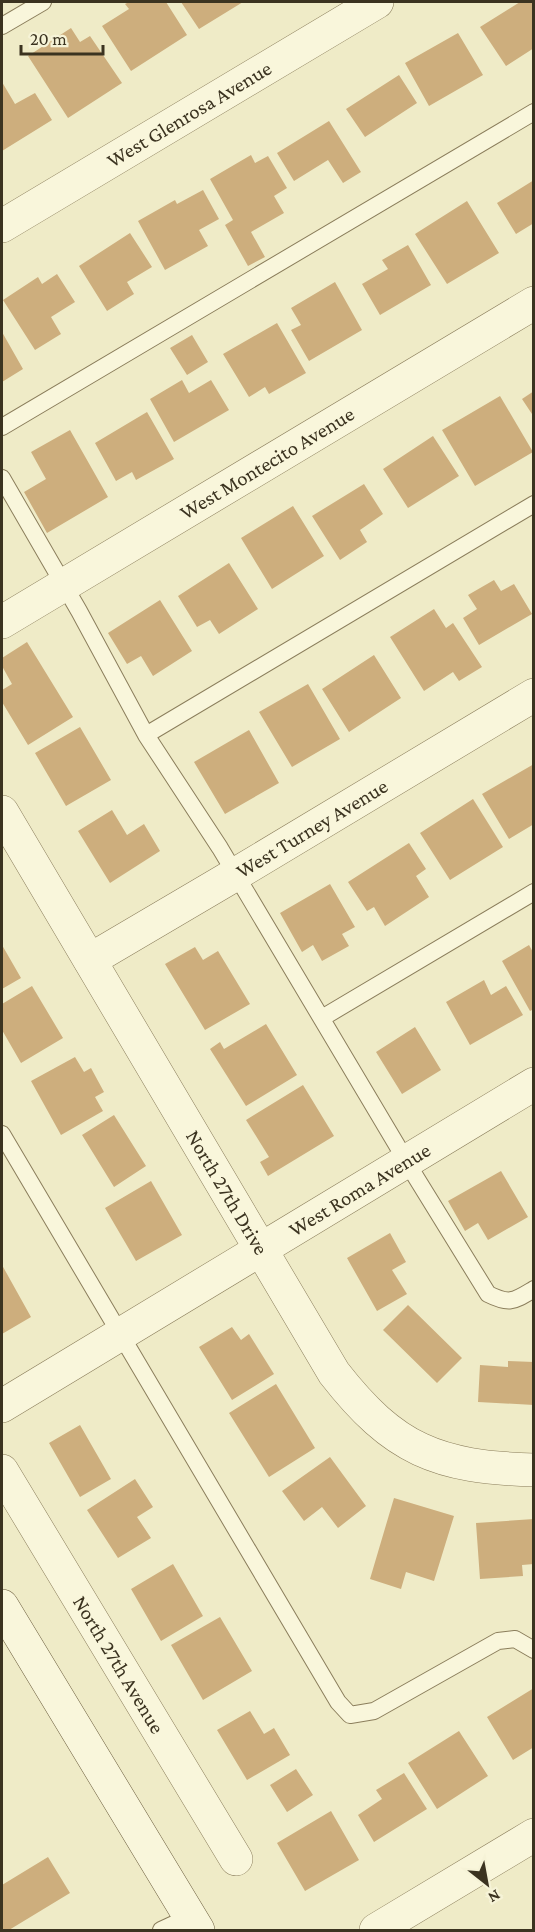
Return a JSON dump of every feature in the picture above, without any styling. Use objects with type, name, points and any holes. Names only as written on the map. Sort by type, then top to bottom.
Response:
[{"type":"street","name":"West Glenrosa Avenue","points":[[2,226],[377,2]]},
{"type":"street","name":"West Montecito Avenue","points":[[2,622],[534,303]]},
{"type":"street","name":"West Turney Avenue","points":[[90,960],[534,695]]},
{"type":"street","name":"North 27th Drive","points":[[2,812],[334,1373],[351,1395],[382,1426],[415,1448],[451,1461],[499,1469],[534,1470]]},
{"type":"street","name":"West Roma Avenue","points":[[2,1406],[119,1333],[261,1250],[534,1084]]},
{"type":"street","name":"North 27th Avenue","points":[[2,1471],[236,1859]]},
{"type":"street","points":[[2,1606],[183,1926]]},
{"type":"street","points":[[376,1930],[534,1835]]},
{"type":"lane","points":[[2,26],[43,2]]},
{"type":"lane","points":[[2,427],[534,112]]},
{"type":"lane","points":[[2,478],[147,735],[236,874],[488,1294],[502,1301],[516,1300],[534,1289]]},
{"type":"lane","points":[[147,735],[534,504]]},
{"type":"lane","points":[[322,1018],[534,892]]},
{"type":"lane","points":[[2,1134],[338,1702],[351,1715],[374,1711],[498,1641],[516,1639],[534,1650]]},
{"type":"building","points":[[129,2],[166,2],[187,35],[131,71],[102,26],[129,9],[125,4]]},
{"type":"building","points":[[181,2],[243,2],[199,29]]},
{"type":"building","points":[[520,2],[534,2],[534,48],[506,66],[480,27]]},
{"type":"building","points":[[71,28],[80,42],[90,36],[122,83],[68,118],[28,56]]},
{"type":"building","points":[[458,33],[483,75],[429,106],[405,63]]},
{"type":"building","points":[[399,75],[417,103],[365,137],[346,109]]},
{"type":"building","points":[[2,82],[15,104],[35,93],[52,120],[2,151]]},
{"type":"building","points":[[329,121],[361,172],[343,183],[328,160],[294,181],[277,153]]},
{"type":"building","points":[[251,155],[255,163],[268,156],[287,188],[274,196],[284,213],[251,232],[265,257],[248,266],[225,225],[233,220],[210,179]]},
{"type":"building","points":[[534,180],[534,223],[516,234],[497,203]]},
{"type":"building","points":[[203,190],[219,219],[199,230],[208,246],[165,270],[138,221],[175,200],[177,204]]},
{"type":"building","points":[[467,201],[499,253],[447,284],[415,234]]},
{"type":"building","points":[[130,233],[152,267],[127,282],[134,294],[107,311],[79,266]]},
{"type":"building","points":[[408,245],[431,285],[380,315],[362,284],[388,269],[382,260]]},
{"type":"building","points":[[57,274],[75,302],[51,317],[61,334],[35,350],[3,300],[38,277],[42,284]]},
{"type":"building","points":[[335,282],[362,330],[309,361],[291,330],[301,325],[291,308]]},
{"type":"building","points":[[277,323],[306,373],[269,394],[265,387],[249,397],[223,354]]},
{"type":"building","points":[[2,332],[23,369],[2,382]]},
{"type":"building","points":[[192,335],[208,362],[187,375],[170,348]]},
{"type":"building","points":[[182,380],[189,393],[211,380],[229,410],[174,442],[150,399]]},
{"type":"building","points":[[534,391],[534,417],[522,399]]},
{"type":"building","points":[[500,396],[533,452],[475,486],[442,430]]},
{"type":"building","points":[[147,412],[174,459],[136,480],[132,472],[116,481],[95,443]]},
{"type":"building","points":[[70,430],[108,497],[47,533],[24,492],[46,479],[31,452]]},
{"type":"building","points":[[433,436],[459,476],[408,508],[383,469]]},
{"type":"building","points":[[364,484],[383,514],[360,530],[367,542],[340,560],[312,516]]},
{"type":"building","points":[[293,506],[324,556],[272,589],[241,538]]},
{"type":"building","points":[[229,563],[258,609],[219,634],[210,620],[197,627],[178,596]]},
{"type":"building","points":[[494,580],[501,591],[514,584],[532,614],[479,645],[463,618],[477,609],[468,595]]},
{"type":"building","points":[[160,600],[192,651],[153,676],[141,656],[127,664],[108,633]]},
{"type":"building","points":[[434,609],[446,628],[453,623],[482,667],[459,681],[453,672],[424,691],[390,637]]},
{"type":"building","points":[[27,642],[73,717],[28,745],[2,702],[2,690],[12,684],[2,666],[2,658]]},
{"type":"building","points":[[374,655],[401,698],[349,732],[322,689]]},
{"type":"building","points":[[308,684],[340,739],[292,767],[259,712]]},
{"type":"building","points":[[80,727],[111,780],[66,806],[35,753]]},
{"type":"building","points":[[249,730],[279,783],[225,814],[194,762]]},
{"type":"building","points":[[534,764],[534,824],[509,839],[482,794]]},
{"type":"building","points":[[473,799],[503,847],[450,880],[420,833]]},
{"type":"building","points":[[112,810],[127,835],[144,824],[160,851],[110,883],[78,831]]},
{"type":"building","points":[[409,843],[426,869],[416,876],[429,897],[385,926],[374,907],[367,911],[348,882]]},
{"type":"building","points":[[330,884],[355,927],[342,934],[349,946],[322,961],[313,945],[302,952],[280,913]]},
{"type":"building","points":[[2,945],[21,978],[2,989]]},
{"type":"building","points":[[529,945],[534,954],[534,1009],[530,1011],[502,961]]},
{"type":"building","points":[[195,947],[203,960],[218,951],[250,1004],[205,1030],[165,964]]},
{"type":"building","points":[[484,980],[491,995],[506,986],[523,1015],[470,1045],[446,1002]]},
{"type":"building","points":[[32,986],[63,1038],[21,1063],[2,1030],[2,1004]]},
{"type":"building","points":[[266,1024],[297,1075],[246,1106],[210,1049],[220,1042],[224,1049]]},
{"type":"building","points":[[415,1027],[441,1070],[402,1094],[376,1052]]},
{"type":"building","points":[[75,1057],[84,1072],[91,1068],[104,1092],[95,1097],[103,1111],[61,1135],[31,1081]]},
{"type":"building","points":[[303,1085],[334,1136],[268,1176],[260,1162],[269,1157],[246,1120]]},
{"type":"building","points":[[114,1115],[146,1166],[114,1187],[82,1135]]},
{"type":"building","points":[[501,1171],[528,1217],[488,1240],[478,1223],[465,1231],[448,1201]]},
{"type":"building","points":[[151,1181],[182,1235],[136,1261],[105,1208]]},
{"type":"building","points":[[390,1233],[406,1262],[392,1270],[407,1294],[377,1311],[347,1258]]},
{"type":"building","points":[[2,1265],[31,1317],[2,1334]]},
{"type":"building","points":[[408,1305],[462,1358],[437,1383],[383,1330]]},
{"type":"building","points":[[232,1327],[241,1340],[249,1334],[274,1374],[232,1400],[199,1347]]},
{"type":"building","points":[[508,1361],[534,1362],[534,1405],[478,1402],[480,1365],[508,1367]]},
{"type":"building","points":[[276,1384],[315,1448],[269,1477],[229,1413]]},
{"type":"building","points":[[80,1425],[111,1479],[80,1497],[49,1443]]},
{"type":"building","points":[[330,1457],[366,1506],[338,1528],[322,1507],[304,1521],[282,1491]]},
{"type":"building","points":[[135,1479],[153,1507],[137,1517],[151,1538],[118,1558],[87,1510]]},
{"type":"building","points":[[394,1498],[454,1516],[434,1581],[406,1572],[401,1589],[370,1579]]},
{"type":"building","points":[[534,1519],[534,1564],[522,1565],[523,1576],[480,1579],[476,1523]]},
{"type":"building","points":[[173,1564],[203,1616],[161,1641],[131,1589]]},
{"type":"building","points":[[220,1617],[252,1671],[203,1700],[171,1645]]},
{"type":"building","points":[[534,1688],[534,1747],[513,1760],[487,1717]]},
{"type":"building","points":[[250,1711],[264,1734],[274,1728],[290,1755],[247,1780],[217,1730]]},
{"type":"building","points":[[459,1731],[488,1776],[437,1809],[408,1763]]},
{"type":"building","points":[[296,1769],[313,1795],[287,1812],[270,1785]]},
{"type":"building","points":[[404,1773],[427,1809],[374,1842],[358,1815],[382,1799],[376,1790]]},
{"type":"building","points":[[331,1811],[359,1860],[305,1891],[277,1843]]},
{"type":"building","points":[[48,1857],[70,1893],[9,1930],[2,1930],[2,1885]]}]
